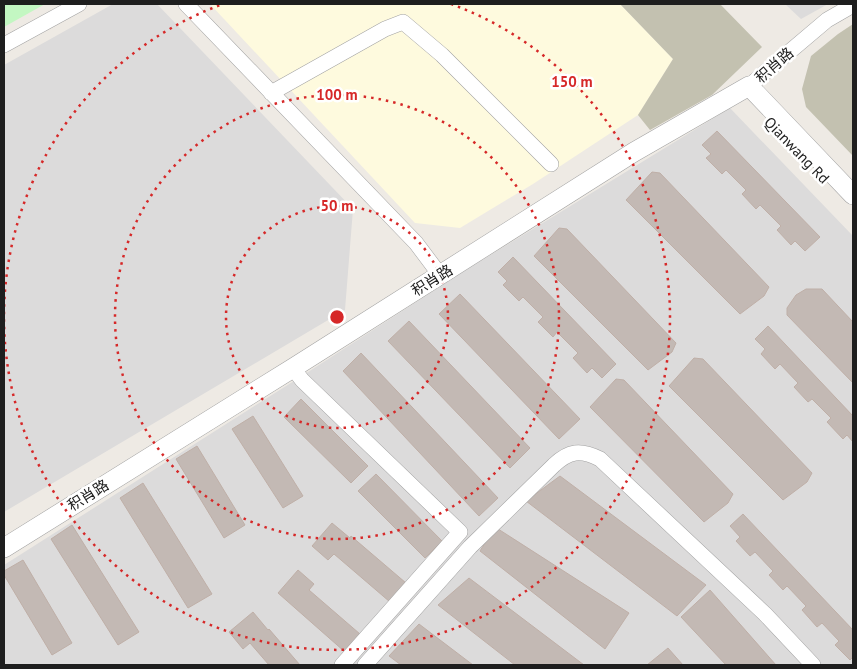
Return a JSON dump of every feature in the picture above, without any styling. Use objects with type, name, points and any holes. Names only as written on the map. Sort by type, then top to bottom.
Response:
[{"type":"street","points":[[4,46],[79,4]]},
{"type":"street","points":[[186,4],[416,243],[440,275]]},
{"type":"street","name":"积肖路","points":[[4,548],[634,152],[745,89],[827,20],[853,5]]},
{"type":"street","points":[[271,92],[384,29],[403,22],[442,55],[551,164]]},
{"type":"street","name":"Qianwang Rd","points":[[745,89],[853,195]]},
{"type":"street","name":"Qianwang Rd","points":[[745,89],[853,209]]},
{"type":"street","points":[[293,368],[302,380],[460,532],[342,665]]},
{"type":"street","points":[[365,665],[470,547],[559,460],[573,453],[592,455],[600,459],[765,614],[813,665]]},
{"type":"shaded area","points":[[113,4],[157,4],[353,209],[345,310],[4,512],[4,65]]},
{"type":"shaded area","points":[[210,4],[620,4],[673,59],[638,115],[533,184],[460,228],[415,223]]},
{"type":"shaded area","points":[[620,4],[720,4],[762,47],[712,95],[650,130],[638,115],[673,59]]},
{"type":"shaded area","points":[[785,4],[828,4],[801,19]]},
{"type":"shaded area","points":[[853,24],[853,156],[806,107],[802,89],[811,56]]},
{"type":"shaded area","points":[[730,108],[853,236],[853,665],[352,665],[426,581],[349,665],[4,665],[4,565],[461,273]]},
{"type":"green space","points":[[4,4],[45,4],[4,27]]},
{"type":"building","points":[[717,131],[820,237],[805,251],[795,241],[791,245],[777,230],[781,226],[760,205],[756,209],[742,194],[746,190],[726,170],[722,174],[706,158],[711,154],[702,145]]},
{"type":"building","points":[[652,172],[660,173],[769,287],[764,296],[740,314],[626,200]]},
{"type":"building","points":[[559,228],[567,229],[676,343],[672,352],[648,370],[534,256]]},
{"type":"building","points":[[513,257],[616,364],[602,378],[592,368],[587,373],[573,358],[578,353],[557,332],[553,337],[538,322],[543,317],[523,297],[519,301],[503,285],[507,281],[498,272]]},
{"type":"building","points":[[806,289],[822,289],[853,322],[853,383],[787,315],[787,308],[796,295]]},
{"type":"building","points":[[460,294],[580,419],[559,439],[439,314]]},
{"type":"building","points":[[409,321],[530,448],[510,468],[388,341]]},
{"type":"building","points":[[768,326],[853,416],[853,442],[847,435],[843,439],[827,422],[831,418],[812,399],[808,402],[794,387],[798,383],[780,364],[775,369],[761,354],[765,349],[755,339]]},
{"type":"building","points":[[361,353],[498,498],[479,516],[343,371]]},
{"type":"building","points":[[694,358],[703,359],[812,473],[807,482],[783,500],[669,386]]},
{"type":"building","points":[[616,379],[624,380],[733,494],[728,503],[704,522],[590,407]]},
{"type":"building","points":[[301,399],[368,466],[351,483],[284,417]]},
{"type":"building","points":[[253,416],[303,496],[283,508],[232,429]]},
{"type":"building","points":[[197,446],[245,525],[224,538],[176,459]]},
{"type":"building","points":[[376,474],[442,541],[425,558],[358,491]]},
{"type":"building","points":[[560,476],[706,585],[677,616],[526,501]]},
{"type":"building","points":[[143,483],[212,594],[188,608],[120,498]]},
{"type":"building","points":[[743,514],[853,630],[853,657],[850,660],[835,645],[839,641],[822,623],[817,627],[802,610],[806,606],[787,586],[783,590],[769,575],[773,571],[755,552],[750,556],[736,541],[740,537],[730,526]]},
{"type":"building","points":[[332,523],[350,538],[351,536],[406,583],[390,602],[334,554],[328,560],[312,546]]},
{"type":"building","points":[[72,525],[139,632],[118,645],[51,539]]},
{"type":"building","points":[[495,527],[629,613],[605,649],[480,551]]},
{"type":"building","points":[[23,560],[72,643],[52,655],[4,575],[4,571]]},
{"type":"building","points":[[298,570],[314,584],[309,590],[360,634],[345,652],[278,593]]},
{"type":"building","points":[[469,578],[584,665],[515,665],[438,605]]},
{"type":"building","points":[[710,590],[776,665],[726,665],[681,617]]},
{"type":"building","points":[[253,612],[300,665],[269,665],[250,643],[243,649],[229,632]]},
{"type":"building","points":[[419,624],[473,665],[401,665],[389,656]]},
{"type":"building","points":[[668,648],[683,665],[647,665]]}]
